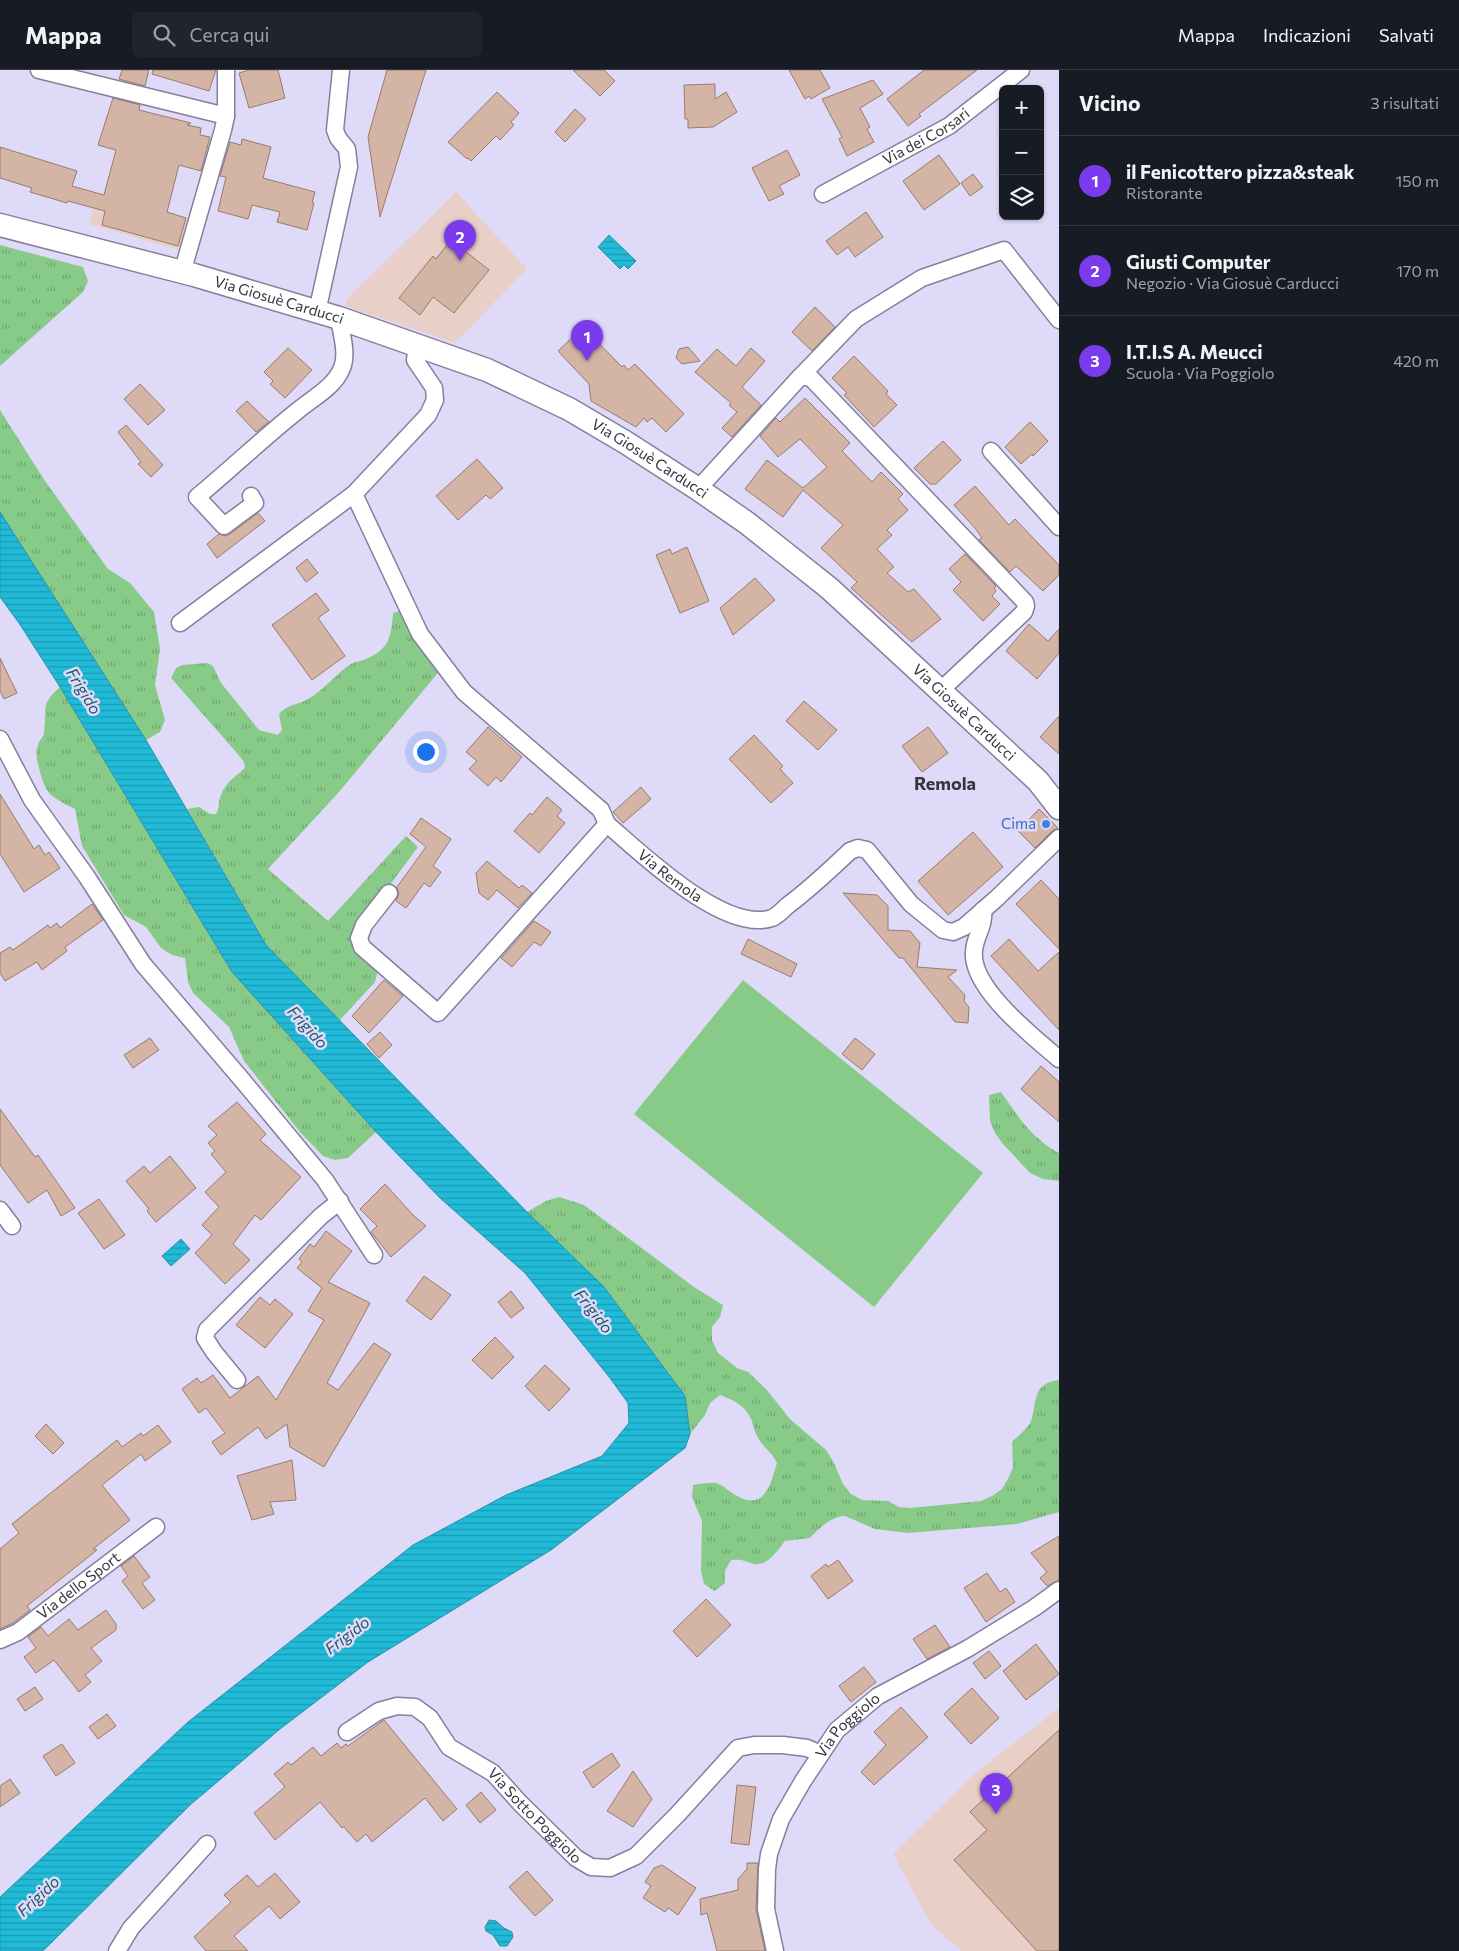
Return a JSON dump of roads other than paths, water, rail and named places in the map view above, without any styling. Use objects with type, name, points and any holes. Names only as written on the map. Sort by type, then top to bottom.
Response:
[{"type":"main road","name":"Via Giosuè Carducci","points":[[0,225],[182,273],[339,318],[487,370],[569,409],[626,442],[698,489],[747,523],[829,588],[1038,781],[1059,808]]},
{"type":"main road","name":"Via Giosuè Carducci","points":[[1038,781],[1059,795]]},
{"type":"street","points":[[39,70],[226,116]]},
{"type":"street","points":[[182,273],[224,130],[226,116],[226,70]]},
{"type":"street","points":[[317,312],[349,167],[347,149],[338,138],[335,130],[341,70]]},
{"type":"street","name":"Via dei Corsari","points":[[823,194],[949,126],[1021,70]]},
{"type":"street","points":[[698,489],[856,319],[922,278],[1004,250],[1059,320]]},
{"type":"street","points":[[251,496],[255,503],[224,526],[197,497],[335,380],[343,366],[344,349],[339,318]]},
{"type":"street","points":[[180,623],[354,494],[428,415],[436,400],[434,388],[415,360],[417,345]]},
{"type":"street","points":[[800,378],[808,377],[812,379],[1025,602],[1024,612],[941,690]]},
{"type":"street","points":[[991,451],[1059,527]]},
{"type":"street","points":[[354,494],[420,634],[464,692],[601,810],[607,824],[438,1013],[362,947],[359,938],[364,926],[389,893]]},
{"type":"street","points":[[0,739],[32,800],[87,877],[143,964],[243,1081],[340,1201],[374,1255]]},
{"type":"street","name":"Via Remola","points":[[607,824],[697,897],[718,909],[748,920],[772,918],[802,895],[850,851],[858,848],[867,850],[911,904],[943,930],[953,932],[964,927],[1059,838]]},
{"type":"street","points":[[983,910],[984,919],[974,951],[977,968],[984,985],[1006,1012],[1059,1059]]},
{"type":"street","points":[[237,1380],[205,1338],[207,1330],[321,1216],[340,1201]]},
{"type":"street","points":[[0,1210],[12,1226]]},
{"type":"street","name":"Via dello Sport","points":[[0,1640],[18,1632],[156,1527]]},
{"type":"street","name":"Via Poggiolo","points":[[775,1951],[766,1909],[769,1854],[781,1819],[838,1730],[878,1696],[967,1649],[1034,1608],[1059,1590]]},
{"type":"street","name":"Via Sotto Poggiolo","points":[[347,1732],[380,1711],[397,1706],[415,1708],[430,1718],[449,1747],[494,1773],[520,1803],[576,1858],[592,1867],[610,1868],[636,1856],[677,1816],[738,1748],[754,1744],[783,1744],[807,1748],[821,1754]]},
{"type":"street","points":[[116,1951],[131,1928],[208,1844]]},
{"type":"water","points":[[609,235],[636,261],[628,269],[624,265],[620,269],[598,247]]},
{"type":"water","name":"Frigido","points":[[0,512],[146,740],[266,945],[527,1212],[604,1287],[685,1396],[690,1434],[685,1448],[551,1550],[368,1662],[280,1729],[190,1805],[43,1951],[0,1951],[0,1897],[188,1722],[413,1545],[506,1495],[602,1456],[629,1423],[628,1403],[525,1273],[440,1198],[376,1132],[232,972],[60,687],[0,597]]},
{"type":"water","points":[[181,1239],[190,1249],[171,1266],[162,1256]]},
{"type":"water","points":[[489,1920],[496,1921],[512,1932],[513,1937],[507,1946],[500,1946],[493,1935],[486,1931],[485,1927]]},
{"type":"place","name":"Giusti Computer","points":[[460,261]]},
{"type":"place","name":"il Fenicottero pizza&steak","points":[[587,361]]},
{"type":"place","name":"Cima","points":[[1046,824]]},
{"type":"place","name":"I.T.I.S A. Meucci","points":[[996,1814]]},
{"type":"district","name":"Remola","points":[[945,784]]}]
